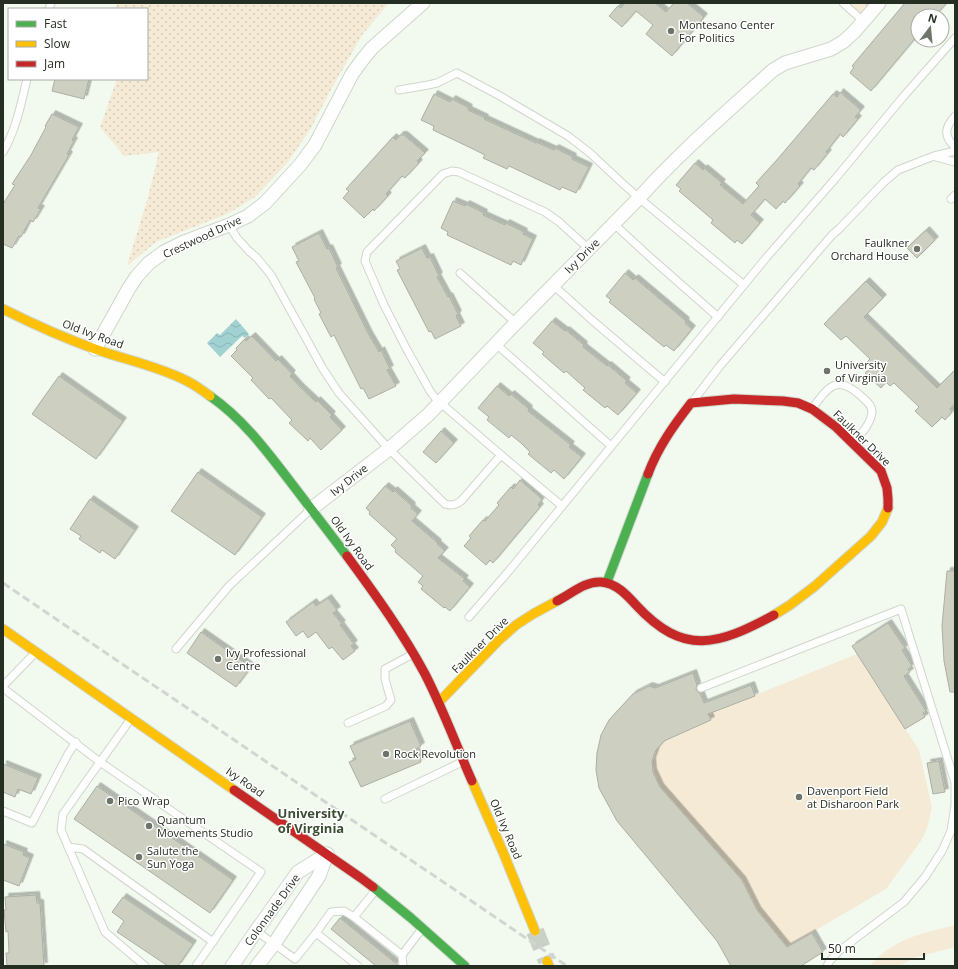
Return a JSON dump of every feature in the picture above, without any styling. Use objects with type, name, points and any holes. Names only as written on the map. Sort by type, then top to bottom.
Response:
[{"type":"street","name":"Crestwood Drive","points":[[94,349],[129,288],[137,276],[149,263],[164,252],[184,242],[248,216],[265,203],[300,165],[315,145],[352,74],[362,59],[372,48],[423,3]]},
{"type":"street","name":"Ivy Drive","points":[[311,509],[389,449],[428,415],[678,156],[773,70],[785,63],[831,49],[843,42],[854,32],[879,3]]},
{"type":"street","name":"Old Ivy Road","points":[[3,309],[94,349],[144,364],[174,375],[192,384],[215,399],[240,421],[264,448],[354,565],[396,626],[413,654],[439,702],[535,931]]},
{"type":"street","name":"Faulkner Drive","points":[[439,702],[471,671],[498,641],[517,624],[591,583],[607,582],[615,585],[624,591],[645,614],[667,631],[681,637],[696,641],[711,641],[726,638],[764,621],[787,608],[807,594],[878,529],[885,518],[889,504],[889,492],[886,480],[881,471],[836,427],[812,409],[798,403],[784,400],[734,399],[691,403]]},
{"type":"street","points":[[607,582],[660,446],[691,403]]},
{"type":"street","name":"Ivy Road","points":[[3,629],[361,878],[422,927],[465,966]]},
{"type":"street","name":"Colonnade Drive","points":[[232,966],[298,872],[327,854]]},
{"type":"street","name":"Colonnade Drive","points":[[257,966],[274,944],[319,876],[327,854]]},
{"type":"lane","points":[[843,3],[863,21]]},
{"type":"lane","points":[[470,617],[766,258],[955,38]]},
{"type":"lane","points":[[399,90],[428,85],[457,73],[500,96],[568,136],[590,153],[639,198],[744,285]]},
{"type":"lane","points":[[3,152],[19,113],[27,80]]},
{"type":"lane","points":[[955,116],[950,121],[947,128],[947,136],[949,142],[955,147]]},
{"type":"lane","points":[[3,135],[9,140]]},
{"type":"lane","points":[[691,403],[719,367],[832,235],[883,183],[898,170],[934,156],[955,151]]},
{"type":"lane","points":[[934,156],[955,162]]},
{"type":"lane","points":[[562,506],[440,402],[430,391],[384,305],[365,261],[367,252],[443,174],[452,171],[459,172],[545,212],[558,221],[589,249]]},
{"type":"lane","points":[[614,224],[718,318]]},
{"type":"lane","points":[[229,225],[237,238],[271,275],[323,369],[335,387],[389,449],[445,504],[451,506],[458,504],[501,455]]},
{"type":"lane","points":[[460,273],[516,323]]},
{"type":"lane","points":[[553,285],[665,382]]},
{"type":"lane","points":[[496,344],[611,446]]},
{"type":"lane","points":[[812,409],[826,390],[833,386],[842,385],[855,390],[871,406],[872,413],[870,420],[853,444]]},
{"type":"lane","points":[[176,649],[230,586],[311,509]]},
{"type":"lane","points":[[701,688],[901,609],[955,783],[955,805],[951,831],[942,851],[925,877],[904,902],[839,951],[827,966]]},
{"type":"lane","points":[[36,652],[3,687],[100,762],[261,872],[196,966]]},
{"type":"lane","points":[[348,723],[386,706],[391,700],[384,679],[385,669],[413,654]]},
{"type":"lane","points":[[132,718],[63,814],[60,830],[105,932],[145,966]]},
{"type":"lane","points":[[3,811],[32,823],[68,754],[76,742]]},
{"type":"lane","points":[[384,799],[464,761]]},
{"type":"lane","points":[[68,847],[82,849],[214,942]]},
{"type":"lane","points":[[354,917],[376,890]]},
{"type":"lane","points":[[256,930],[295,959],[331,912],[344,911],[354,917],[402,955]]},
{"type":"lane","points":[[403,966],[402,955],[422,927]]},
{"type":"lane","points":[[316,933],[358,966]]},
{"type":"green space","points":[[117,3],[389,3],[362,35],[311,128],[288,162],[255,197],[229,213],[156,242],[127,266],[148,197],[159,152],[124,156],[100,127],[117,80],[148,80],[148,8],[115,8]]},
{"type":"green space","points":[[848,3],[875,3],[863,17]]},
{"type":"green space","name":"Davenport Field at Disharoon Park","points":[[857,654],[919,750],[932,807],[929,821],[921,841],[886,889],[787,947],[660,787],[653,772],[652,761],[656,750],[664,741],[710,720],[708,714]]},
{"type":"green space","points":[[955,925],[955,947],[913,958],[900,966],[870,966],[879,957],[898,943],[909,938]]},
{"type":"water","points":[[236,319],[249,334],[245,338],[242,336],[220,357],[207,343],[217,333],[220,335]]},
{"type":"building","name":"Montesano Center For Politics","points":[[625,3],[655,3],[666,12],[674,3],[687,3],[704,17],[672,56],[646,34],[653,25],[636,11],[622,27],[609,16],[618,6],[621,8]]},
{"type":"building","points":[[905,3],[947,3],[942,8],[910,8],[910,45],[871,91],[850,73],[854,67],[852,66]]},
{"type":"building","points":[[55,80],[89,80],[84,99],[52,91]]},
{"type":"building","points":[[840,92],[861,110],[855,117],[858,119],[843,137],[840,134],[826,152],[828,153],[814,170],[811,168],[798,184],[800,186],[785,203],[783,201],[776,209],[765,199],[751,215],[760,223],[742,244],[737,240],[735,243],[711,223],[713,220],[679,191],[681,189],[676,185],[695,163],[703,170],[704,168],[722,183],[720,185],[743,204],[759,186],[756,183],[833,94],[837,97]]},
{"type":"building","points":[[434,94],[450,102],[452,99],[469,108],[468,110],[485,118],[484,119],[536,143],[554,150],[555,148],[573,157],[572,159],[589,167],[576,193],[562,187],[560,190],[509,166],[507,169],[483,158],[485,155],[433,130],[434,126],[421,120]]},
{"type":"building","points":[[52,114],[79,127],[67,154],[69,155],[38,208],[41,209],[33,222],[30,220],[21,237],[19,236],[12,248],[3,244],[3,204],[15,185],[12,184],[31,155]]},
{"type":"building","points":[[400,135],[404,135],[425,153],[417,161],[419,163],[405,178],[402,176],[386,194],[388,196],[374,211],[373,209],[364,218],[343,198],[349,191],[346,189],[393,137],[396,140]]},
{"type":"building","points":[[453,201],[465,206],[466,204],[484,213],[483,215],[505,225],[506,223],[524,232],[523,234],[533,239],[521,265],[513,261],[511,265],[447,235],[448,232],[441,228]]},
{"type":"building","name":"Faulkner Orchard House","points":[[926,230],[935,240],[917,258],[907,248]]},
{"type":"building","points":[[319,233],[327,249],[329,248],[338,267],[336,268],[369,335],[379,352],[381,350],[390,369],[387,370],[396,386],[369,399],[363,388],[361,389],[334,335],[331,337],[319,314],[321,313],[314,299],[315,298],[296,262],[299,261],[292,247]]},
{"type":"building","points":[[422,248],[427,258],[430,257],[439,276],[437,277],[458,314],[456,316],[461,326],[435,339],[431,331],[429,332],[397,270],[400,269],[396,261]]},
{"type":"building","points":[[625,273],[633,280],[635,278],[686,321],[685,323],[692,329],[674,351],[666,345],[664,347],[609,302],[611,300],[606,296]]},
{"type":"building","points":[[866,281],[883,298],[864,317],[937,388],[955,370],[955,403],[950,409],[952,412],[945,420],[942,417],[932,427],[915,411],[919,407],[894,383],[890,386],[886,382],[881,388],[873,381],[865,373],[871,368],[866,363],[870,359],[846,336],[841,340],[824,324]]},
{"type":"building","points":[[552,321],[565,331],[566,330],[584,345],[583,347],[627,381],[625,383],[637,393],[618,415],[607,406],[605,408],[583,390],[585,388],[566,371],[564,373],[542,354],[544,352],[533,343]]},
{"type":"building","points":[[252,336],[276,361],[278,359],[292,374],[290,376],[300,387],[316,402],[317,400],[332,415],[330,417],[342,430],[321,450],[310,438],[308,441],[289,423],[292,420],[271,398],[269,399],[251,380],[253,378],[231,356],[237,350],[236,348],[245,339],[246,341]]},
{"type":"building","points":[[59,376],[123,421],[96,459],[32,414]]},
{"type":"building","points":[[497,386],[509,396],[511,394],[529,409],[528,411],[571,445],[569,447],[582,457],[564,479],[554,470],[551,473],[528,454],[530,452],[521,443],[511,435],[509,438],[487,420],[489,417],[478,408]]},
{"type":"building","points":[[441,431],[454,443],[436,463],[423,452]]},
{"type":"building","points":[[198,472],[262,517],[235,555],[171,511]]},
{"type":"building","points":[[520,480],[542,499],[538,505],[540,507],[493,563],[490,560],[486,565],[464,546],[471,538],[469,536],[499,505],[497,503],[511,487],[513,489]]},
{"type":"building","points":[[385,486],[393,492],[394,490],[412,506],[411,508],[418,514],[412,521],[438,543],[437,544],[445,551],[438,558],[465,579],[463,581],[470,587],[450,611],[445,607],[444,608],[421,589],[423,586],[418,582],[423,576],[395,552],[396,550],[391,545],[397,539],[369,514],[370,512],[366,508]]},
{"type":"building","points":[[90,499],[135,530],[115,559],[102,550],[100,553],[79,539],[81,536],[70,529]]},
{"type":"building","points":[[947,571],[955,571],[955,692],[950,692],[944,661],[942,626]]},
{"type":"building","points":[[328,598],[337,610],[333,613],[342,624],[340,625],[354,644],[351,646],[355,651],[343,660],[332,647],[329,649],[316,632],[308,638],[303,631],[296,636],[286,622],[313,602],[316,606]]},
{"type":"building","points":[[888,623],[905,648],[902,650],[912,666],[908,669],[910,672],[904,676],[926,711],[923,713],[925,717],[905,729],[852,646]]},
{"type":"building","name":"Ivy Professional Centre","points":[[201,632],[251,667],[236,687],[187,653]]},
{"type":"building","points":[[693,673],[697,685],[696,689],[700,693],[704,703],[751,685],[755,696],[708,714],[711,720],[664,741],[656,750],[652,761],[653,772],[660,787],[742,880],[757,910],[787,947],[812,933],[823,952],[801,966],[731,966],[717,941],[617,821],[599,788],[596,770],[597,753],[601,735],[609,720],[633,694],[649,686],[655,688]]},
{"type":"building","name":"Rock Revolution","points":[[410,721],[421,746],[415,750],[421,762],[361,787],[349,762],[356,759],[350,746]]},
{"type":"building","points":[[939,761],[945,792],[933,794],[927,763]]},
{"type":"building","points":[[3,764],[38,778],[31,794],[18,789],[15,797],[3,792]]},
{"type":"building","points":[[97,786],[233,880],[210,913],[74,819]]},
{"type":"building","points":[[3,844],[24,852],[23,855],[30,858],[19,886],[3,880]]},
{"type":"building","points":[[36,895],[37,903],[40,903],[44,966],[7,966],[6,953],[9,953],[8,931],[6,932],[4,910],[6,910],[5,897]]},
{"type":"building","points":[[123,897],[193,944],[178,966],[168,966],[117,932],[124,921],[112,912]]},
{"type":"building","points":[[340,918],[398,966],[376,966],[331,929]]},
{"type":"tunnel","points":[[535,931],[547,961]]},
{"type":"railway","points":[[3,583],[567,966]]},
{"type":"traffic: fast","points":[[210,396],[233,414],[262,446],[347,556]]},
{"type":"traffic: fast","points":[[607,582],[648,474]]},
{"type":"traffic: fast","points":[[373,887],[411,918],[465,966]]},
{"type":"traffic: slow","points":[[3,309],[83,345],[153,367],[176,376],[193,384],[210,396]]},
{"type":"traffic: slow","points":[[774,615],[815,586],[871,536],[882,522],[888,508]]},
{"type":"traffic: slow","points":[[439,702],[498,641],[516,625],[557,601]]},
{"type":"traffic: slow","points":[[3,629],[234,790]]},
{"type":"traffic: slow","points":[[472,781],[535,931]]},
{"type":"traffic: slow","points":[[547,961],[549,966]]},
{"type":"traffic: jam","points":[[648,474],[662,445],[691,403],[734,399],[798,403],[812,409],[836,427],[881,471],[887,488],[888,508]]},
{"type":"traffic: jam","points":[[347,556],[398,629],[425,674],[444,714],[472,781]]},
{"type":"traffic: jam","points":[[557,601],[578,588],[595,582],[606,583],[621,590],[653,622],[670,633],[686,639],[702,641],[718,639],[736,633],[774,615]]},
{"type":"traffic: jam","points":[[234,790],[373,887]]},
{"type":"place","name":"Montesano Center For Politics","points":[[671,31]]},
{"type":"place","name":"Faulkner Orchard House","points":[[917,249]]},
{"type":"place","name":"University of Virginia","points":[[827,371]]},
{"type":"place","name":"Ivy Professional Centre","points":[[218,659]]},
{"type":"place","name":"Rock Revolution","points":[[386,754]]},
{"type":"place","name":"Davenport Field at Disharoon Park","points":[[799,797]]},
{"type":"place","name":"Pico Wrap","points":[[110,801]]},
{"type":"place","name":"Quantum Movements Studio","points":[[149,826]]},
{"type":"place","name":"Salute the Sun Yoga","points":[[139,857]]},
{"type":"district","name":"University of Virginia","points":[[311,820]]}]
